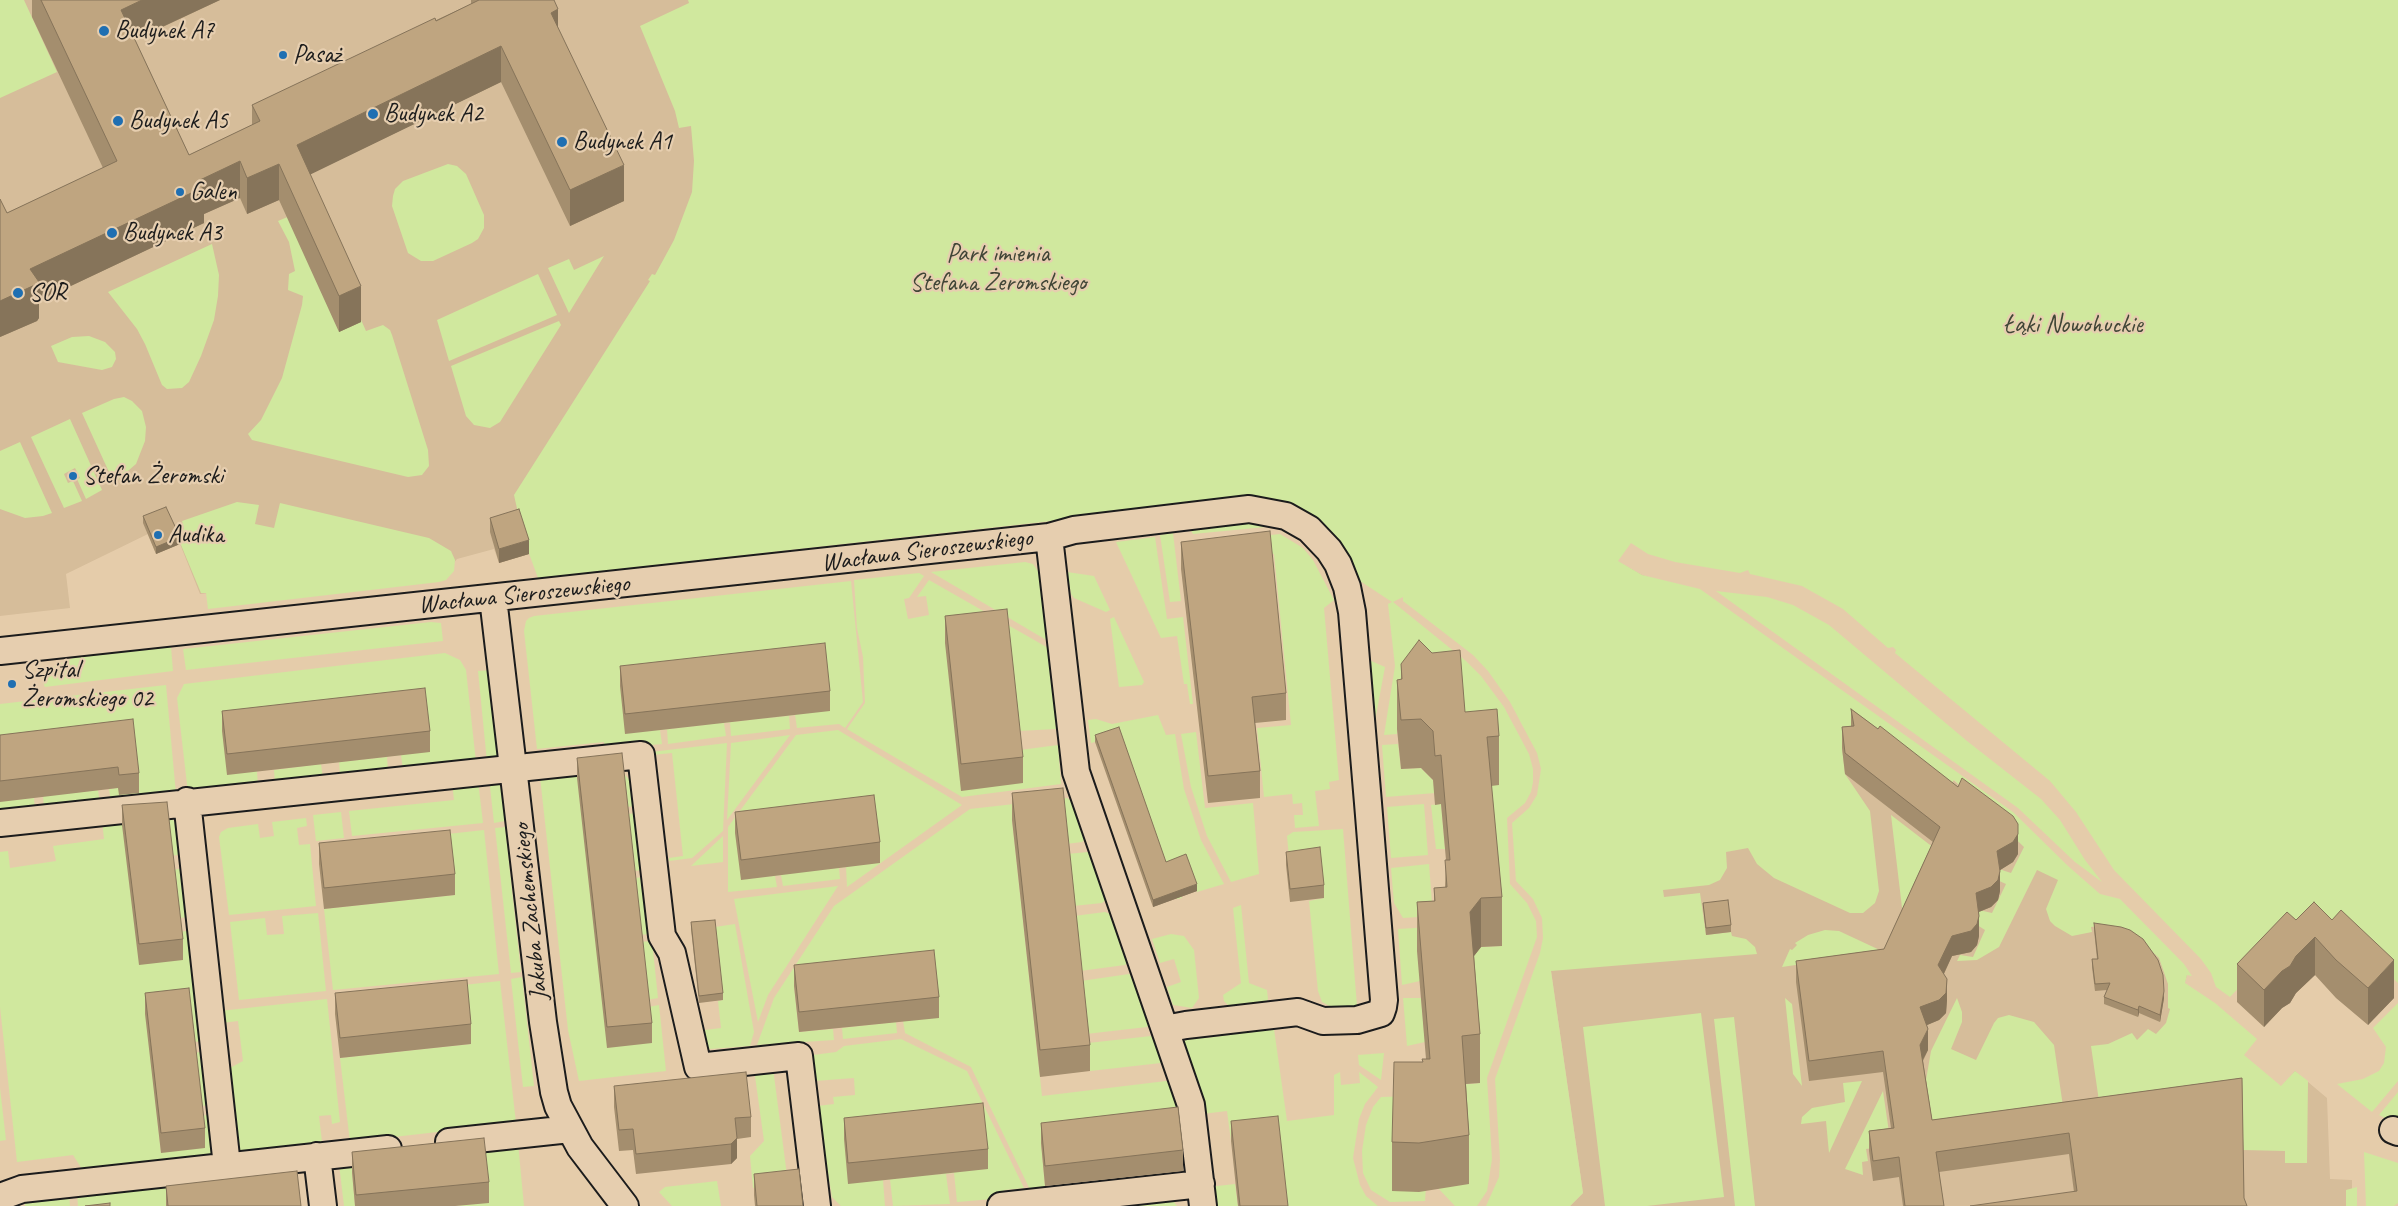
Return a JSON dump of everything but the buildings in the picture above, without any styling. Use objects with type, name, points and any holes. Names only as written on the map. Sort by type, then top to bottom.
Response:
[{"type":"street","name":"Wacława Sieroszewskiego","points":[[0,652],[1049,537],[1074,530],[1249,509],[1286,516],[1309,529],[1329,550],[1338,564],[1347,587],[1352,612],[1384,1000],[1381,1013],[1357,1020],[1323,1021],[1298,1012],[1165,1029]]},
{"type":"street","points":[[1000,1206],[1202,1195],[1191,1105],[1076,772],[1049,537]]},
{"type":"street","name":"Jakuba Zachemskiego","points":[[493,598],[546,1047],[556,1100],[570,1129],[612,1202]]},
{"type":"street","points":[[0,823],[187,801],[641,755],[662,936],[672,953],[698,1067],[799,1056],[817,1206]]},
{"type":"street","points":[[187,801],[227,1166]]},
{"type":"street","points":[[0,1197],[22,1189],[570,1129]]},
{"type":"street","points":[[316,1156],[323,1206]]},
{"type":"shaded area","points":[[0,0],[859,0],[525,540],[529,554],[499,563],[494,549],[457,559],[452,565],[200,594],[180,544],[156,554],[148,534],[66,574],[70,608],[0,616]]},
{"type":"shaded area","points":[[1617,561],[1642,575],[1690,591],[1953,780],[2099,897],[2187,975],[2184,985],[2246,1091],[2281,1087],[2295,1071],[2327,1098],[2330,1179],[2352,1180],[2352,1206],[1570,1206],[1583,1193],[1551,971]]},
{"type":"green space","points":[[0,0],[24,0],[57,72],[0,98]]},
{"type":"green space","points":[[688,0],[2398,0],[2398,983],[2317,906],[2230,997],[2216,987],[2211,973],[2201,959],[2114,870],[2076,812],[2050,781],[1895,653],[1896,650],[1893,647],[1888,648],[1843,609],[1802,586],[1750,574],[1748,570],[1740,573],[1675,562],[1648,554],[1631,543],[1618,561],[1642,575],[1700,589],[2013,812],[2068,866],[2100,894],[2120,899],[2184,964],[2192,976],[2187,975],[2185,983],[2215,1003],[2257,1039],[2244,1055],[2281,1086],[2295,1071],[2308,1081],[2307,1163],[2285,1163],[2285,1151],[2243,1150],[2101,1115],[2091,1046],[2108,1044],[2132,1033],[2137,1040],[2148,1029],[2156,1034],[2166,1023],[2170,1009],[2168,1008],[2168,984],[2159,958],[2139,939],[2100,926],[2091,927],[2092,932],[2072,936],[2055,926],[2050,921],[2046,909],[2058,880],[2037,870],[1999,947],[1977,960],[1957,961],[1960,955],[1973,957],[1985,930],[1974,923],[1979,910],[1992,913],[2006,884],[1995,879],[1999,869],[2011,873],[2024,847],[1954,780],[1942,795],[1842,748],[1845,774],[1870,811],[1879,891],[1875,903],[1863,913],[1850,913],[1774,878],[1757,864],[1748,848],[1726,852],[1727,868],[1720,880],[1709,885],[1663,890],[1664,897],[1700,893],[1706,935],[1731,932],[1732,936],[1746,939],[1755,947],[1757,954],[1551,971],[1583,1193],[1570,1206],[1486,1206],[1499,1177],[1500,1159],[1495,1079],[1540,953],[1543,938],[1542,918],[1533,899],[1516,881],[1512,823],[1529,808],[1537,795],[1541,769],[1537,753],[1510,702],[1488,671],[1473,655],[1403,601],[1403,597],[1393,602],[1466,661],[1481,676],[1504,707],[1529,754],[1533,769],[1531,792],[1525,803],[1507,818],[1510,884],[1527,903],[1536,921],[1537,937],[1487,1078],[1492,1159],[1487,1191],[1477,1206],[1455,1206],[1438,1188],[1459,1085],[1480,1083],[1470,961],[1481,947],[1501,946],[1487,786],[1397,729],[1397,734],[1384,735],[1395,666],[1388,604],[1392,602],[1357,579],[1338,541],[1317,520],[1279,500],[1250,499],[538,578],[524,540],[514,495],[650,281],[648,280],[652,274],[655,275],[674,240],[692,192],[694,161],[691,126],[679,128],[675,111],[640,26],[689,3]]},
{"type":"green space","points":[[448,164],[457,166],[466,174],[484,215],[484,228],[478,239],[472,243],[433,261],[421,261],[408,253],[392,206],[393,196],[395,189],[403,181]]},
{"type":"green space","points":[[311,207],[366,331],[383,325],[390,330],[428,450],[429,466],[422,475],[408,477],[252,440],[248,434],[261,420],[282,378],[302,305],[303,296],[288,290],[289,274],[295,271],[289,242],[278,221]]},
{"type":"green space","points":[[212,244],[219,275],[214,320],[189,382],[182,388],[167,389],[162,385],[137,329],[108,292]]},
{"type":"green space","points":[[604,256],[569,313],[548,268],[569,259],[574,270]]},
{"type":"green space","points":[[538,274],[557,315],[449,361],[437,320]]},
{"type":"green space","points":[[559,321],[561,325],[500,422],[490,428],[474,425],[466,416],[451,366]]},
{"type":"green space","points":[[89,336],[105,342],[115,352],[116,359],[112,367],[102,370],[58,362],[51,346],[72,337]]},
{"type":"green space","points":[[124,397],[132,401],[142,411],[146,427],[145,441],[136,464],[114,483],[82,413],[114,399]]},
{"type":"green space","points":[[70,419],[102,490],[86,499],[77,479],[80,478],[75,468],[64,474],[68,483],[73,481],[82,501],[64,508],[31,437]]},
{"type":"green space","points":[[20,442],[52,513],[25,518],[0,509],[0,451]]},
{"type":"green space","points":[[237,502],[259,505],[255,524],[274,528],[280,503],[429,538],[451,551],[455,560],[454,571],[446,580],[439,582],[208,609],[206,593],[201,593],[176,533],[184,529],[182,521]]},
{"type":"green space","points":[[1242,520],[1276,526],[1193,534],[1188,526]]},
{"type":"green space","points":[[1173,533],[1181,601],[1170,602],[1160,535]]},
{"type":"green space","points":[[1280,534],[1303,548],[1313,560],[1334,600],[1324,608],[1339,780],[1329,782],[1330,789],[1315,791],[1319,826],[1295,828],[1294,815],[1303,815],[1302,803],[1293,804],[1292,794],[1264,797],[1257,728],[1291,725],[1274,554],[1262,555],[1263,536]]},
{"type":"green space","points":[[1155,537],[1167,619],[1183,617],[1193,704],[1190,704],[1187,684],[1184,684],[1177,636],[1161,638],[1116,542]]},
{"type":"green space","points":[[1025,562],[1033,564],[1040,574],[1048,641],[931,572]]},
{"type":"green space","points":[[1067,572],[1094,576],[1110,610],[1106,612],[1074,598],[1071,594]]},
{"type":"green space","points":[[919,573],[924,576],[909,598],[904,599],[908,619],[929,615],[926,596],[917,597],[929,580],[1050,649],[1056,729],[1018,731],[1020,750],[1058,745],[1061,784],[962,797],[847,729],[865,703],[863,657],[857,628],[854,580]]},
{"type":"green space","points":[[851,581],[863,702],[845,728],[839,724],[797,728],[795,715],[660,730],[662,744],[605,749],[604,742],[537,749],[524,631],[526,621],[534,616]]},
{"type":"green space","points":[[1716,591],[1767,597],[1793,605],[1829,625],[1967,741],[2041,799],[2060,820],[2085,860],[2102,882],[2075,862],[2018,808]]},
{"type":"green space","points":[[1114,617],[1144,682],[1142,685],[1119,687],[1110,619]]},
{"type":"green space","points":[[431,622],[441,623],[443,641],[186,670],[183,649]]},
{"type":"green space","points":[[171,647],[173,671],[45,687],[42,680],[41,672],[73,658]]},
{"type":"green space","points":[[445,653],[460,660],[466,670],[476,762],[403,770],[401,755],[257,771],[258,786],[188,793],[177,698],[184,684]]},
{"type":"green space","points":[[1369,660],[1385,667],[1375,721],[1375,720]]},
{"type":"green space","points":[[491,670],[499,751],[495,759],[487,762],[478,671]]},
{"type":"green space","points":[[166,685],[176,794],[111,802],[109,789],[138,785],[0,755],[0,704]]},
{"type":"green space","points":[[1158,715],[1166,735],[1175,734],[1184,789],[1201,840],[1224,884],[1197,892],[1186,862],[1172,867],[1182,898],[1177,899],[1095,742],[1091,743],[1088,720],[1096,719],[1112,724]]},
{"type":"green space","points":[[789,716],[790,729],[731,736],[730,722]]},
{"type":"green space","points":[[724,723],[726,736],[668,744],[667,729]]},
{"type":"green space","points":[[838,730],[962,805],[847,887],[846,867],[741,880],[775,876],[777,887],[728,892],[728,827],[796,735]]},
{"type":"green space","points":[[1196,732],[1205,808],[1253,803],[1259,874],[1231,882],[1207,836],[1191,787],[1181,734]]},
{"type":"green space","points":[[790,735],[727,820],[731,743]]},
{"type":"green space","points":[[727,743],[723,831],[692,858],[669,861],[669,858],[683,856],[672,753],[651,755],[651,752]]},
{"type":"green space","points":[[1398,744],[1401,769],[1421,768],[1433,780],[1435,793],[1386,797],[1382,745]]},
{"type":"green space","points":[[387,757],[388,770],[340,776],[339,762]]},
{"type":"green space","points":[[321,764],[323,778],[275,784],[274,770]]},
{"type":"green space","points":[[619,768],[631,782],[637,806],[626,807],[648,1007],[659,1005],[666,1071],[579,1081],[568,1030],[540,777]]},
{"type":"green space","points":[[489,778],[501,783],[505,821],[494,823]]},
{"type":"green space","points":[[478,781],[483,823],[352,836],[349,811],[454,800],[452,783]]},
{"type":"green space","points":[[98,790],[100,803],[44,809],[43,796]]},
{"type":"green space","points":[[34,798],[35,810],[0,814],[0,801]]},
{"type":"green space","points":[[1067,798],[1073,802],[1086,838],[1082,842],[1066,844],[1012,820],[1042,1096],[1166,1081],[1172,1083],[1184,1127],[1041,1143],[1046,1197],[1034,1198],[971,1067],[905,1033],[903,1021],[794,986],[799,1032],[833,1029],[834,1040],[757,1045],[774,998],[834,906],[970,809]]},
{"type":"green space","points":[[1424,804],[1428,855],[1391,858],[1387,807]]},
{"type":"green space","points":[[1441,804],[1445,849],[1436,849],[1431,805]]},
{"type":"green space","points":[[341,812],[344,838],[316,841],[313,815]]},
{"type":"green space","points":[[638,813],[644,870],[633,871],[627,814]]},
{"type":"green space","points":[[1891,815],[1934,848],[1903,916]]},
{"type":"green space","points":[[169,817],[179,825],[184,854],[171,856],[180,932],[192,930],[205,1041],[193,1042],[146,1014],[161,1153],[201,1116],[213,1114],[213,1152],[208,1155],[82,1169],[73,1155],[17,1162],[0,1007],[0,852],[8,851],[10,868],[56,861],[53,846],[104,839],[102,821]]},
{"type":"green space","points":[[306,818],[307,826],[297,828],[299,845],[310,844],[316,906],[229,915],[219,837],[221,832],[228,828],[258,824],[260,838],[274,836],[272,822]]},
{"type":"green space","points":[[505,827],[521,972],[511,973],[495,828]]},
{"type":"green space","points":[[1343,829],[1357,1006],[1335,1009],[1322,1002],[1318,991],[1309,901],[1324,898],[1289,857],[1287,836],[1293,832]]},
{"type":"green space","points":[[484,830],[499,974],[333,990],[324,909],[455,895],[420,837]]},
{"type":"green space","points":[[723,836],[723,862],[691,866]]},
{"type":"green space","points":[[1088,852],[1092,855],[1107,899],[1102,903],[1073,906],[1067,854]]},
{"type":"green space","points":[[1429,864],[1433,916],[1403,918],[1394,903],[1391,868]]},
{"type":"green space","points":[[185,868],[190,917],[178,918],[172,870]]},
{"type":"green space","points":[[839,868],[840,879],[783,886],[781,875]]},
{"type":"green space","points":[[645,877],[651,934],[640,935],[634,878]]},
{"type":"green space","points":[[838,886],[768,995],[758,1022],[734,899]]},
{"type":"green space","points":[[1241,905],[1249,983],[1267,990],[1268,999],[1266,1003],[1230,1007],[1224,1001],[1223,995],[1241,983],[1233,908]]},
{"type":"green space","points":[[1105,912],[1112,915],[1129,961],[1125,965],[1080,971],[1074,916]]},
{"type":"green space","points":[[318,913],[326,991],[239,1000],[230,922],[265,918],[267,935],[284,934],[282,916]]},
{"type":"green space","points":[[735,924],[754,1032],[750,1046],[710,1049],[707,1046],[705,1030],[721,1028],[718,1001],[723,1000],[715,927]]},
{"type":"green space","points":[[1447,926],[1420,981],[1402,985],[1398,929]]},
{"type":"green space","points":[[1825,930],[1839,931],[1884,952],[1782,967],[1790,949],[1792,950],[1797,945],[1795,943],[1808,935]]},
{"type":"green space","points":[[1171,934],[1184,936],[1194,950],[1199,998],[1192,1008],[1173,1005],[1167,987],[1181,982],[1174,959],[1160,963],[1152,939]]},
{"type":"green space","points":[[652,941],[658,998],[647,1000],[640,942]]},
{"type":"green space","points":[[1129,974],[1134,979],[1151,1021],[1147,1027],[1086,1034],[1081,981]]},
{"type":"green space","points":[[522,977],[534,1086],[523,1087],[511,979]]},
{"type":"green space","points":[[500,981],[516,1123],[350,1142],[340,1058],[471,1044],[436,988]]},
{"type":"green space","points":[[1403,998],[1421,998],[1425,1042],[1407,1046]]},
{"type":"green space","points":[[1785,998],[1792,1004],[1802,1086],[1793,1074]]},
{"type":"green space","points":[[1957,998],[1962,1012],[1962,1022],[1951,1049],[1976,1060],[1998,1018],[2009,1015],[2034,1022],[2054,1045],[2065,1120],[1944,1136],[1932,1120],[1926,1080],[1931,1051]]},
{"type":"green space","points":[[327,999],[340,1122],[332,1124],[331,1115],[319,1116],[322,1142],[239,1152],[228,1069],[243,1061],[238,1021],[222,1023],[220,1011]]},
{"type":"green space","points":[[2398,1003],[2398,1081],[2372,1112],[2337,1084],[2363,1079],[2379,1071],[2384,1063],[2386,1047],[2373,1028]]},
{"type":"green space","points":[[1701,1013],[1724,1197],[1647,1206],[1605,1206],[1583,1027]]},
{"type":"green space","points":[[1734,1017],[1755,1206],[1735,1206],[1714,1019]]},
{"type":"green space","points":[[896,1022],[897,1033],[843,1039],[842,1028]]},
{"type":"green space","points":[[1246,1026],[1247,1033],[1274,1029],[1287,1121],[1334,1115],[1334,1075],[1340,1072],[1341,1085],[1360,1083],[1359,1072],[1378,1087],[1365,1104],[1359,1119],[1353,1158],[1360,1185],[1366,1196],[1378,1206],[1286,1206],[1231,1141],[1227,1111],[1202,1114],[1180,1050],[1189,1034],[1205,1032],[1206,1038],[1230,1035],[1229,1029]]},
{"type":"green space","points":[[1151,1036],[1158,1042],[1164,1058],[1161,1063],[1090,1071],[1088,1043]]},
{"type":"green space","points":[[901,1039],[967,1071],[1024,1188],[1004,1190],[1004,1198],[957,1202],[954,1173],[883,1180],[885,1206],[841,1206],[832,1197],[817,1106],[834,1104],[833,1097],[855,1095],[854,1078],[815,1081],[813,1055],[836,1052],[844,1046]]},
{"type":"green space","points":[[206,1051],[212,1105],[200,1106],[194,1053]]},
{"type":"green space","points":[[1384,1053],[1381,1080],[1359,1065],[1358,1055]]},
{"type":"green space","points":[[773,1068],[788,1183],[753,1188],[750,1156],[764,1141],[754,1069]]},
{"type":"green space","points":[[1862,1081],[1829,1153],[1826,1121],[1801,1124],[1802,1117],[1812,1108],[1845,1102],[1843,1083]]},
{"type":"green space","points":[[0,1088],[6,1140],[0,1141]]},
{"type":"green space","points":[[1883,1091],[1891,1146],[1866,1149],[1868,1161],[1862,1162],[1863,1175],[1845,1169]]},
{"type":"green space","points":[[2398,1092],[2398,1125],[2379,1115]]},
{"type":"green space","points":[[1413,1096],[1426,1186],[1425,1201],[1390,1202],[1371,1190],[1363,1173],[1362,1151],[1366,1125],[1373,1107],[1381,1097]]},
{"type":"green space","points":[[518,1143],[524,1206],[455,1206],[489,1202],[455,1150]]},
{"type":"green space","points":[[2364,1152],[2398,1163],[2398,1203],[2394,1206],[2366,1206]]},
{"type":"green space","points":[[381,1159],[352,1172],[355,1206],[344,1206],[339,1164]]},
{"type":"green space","points":[[946,1174],[950,1204],[893,1206],[890,1179]]},
{"type":"green space","points":[[191,1179],[169,1206],[78,1206],[77,1193]]},
{"type":"green space","points":[[717,1181],[721,1206],[672,1206],[659,1192],[665,1187]]},
{"type":"green space","points":[[1235,1184],[1238,1206],[1210,1206],[1208,1187]]},
{"type":"green space","points":[[2357,1187],[2357,1206],[2346,1206],[2346,1190]]},
{"type":"green space","points":[[69,1193],[70,1206],[25,1206],[25,1198]]},
{"type":"green space","points":[[1172,1199],[1177,1206],[1131,1206],[1133,1202]]},
{"type":"place","name":"Budynek A7","points":[[104,31]]},
{"type":"place","name":"Pasaż","points":[[283,55]]},
{"type":"place","name":"Budynek A2","points":[[373,114]]},
{"type":"place","name":"Budynek A5","points":[[118,121]]},
{"type":"place","name":"Budynek A1","points":[[562,142]]},
{"type":"place","name":"Galen","points":[[180,192]]},
{"type":"place","name":"Budynek A3","points":[[112,233]]},
{"type":"place","name":"SOR","points":[[18,293]]},
{"type":"place","name":"Stefan Żeromski","points":[[73,476]]},
{"type":"place","name":"Audika","points":[[158,535]]},
{"type":"place","name":"Szpital Żeromskiego 02","points":[[12,684]]},
{"type":"park label","name":"Park imienia Stefana Żeromskiego","points":[[998,268]]},
{"type":"park label","name":"Łąki Nowohuckie","points":[[2073,325]]}]
